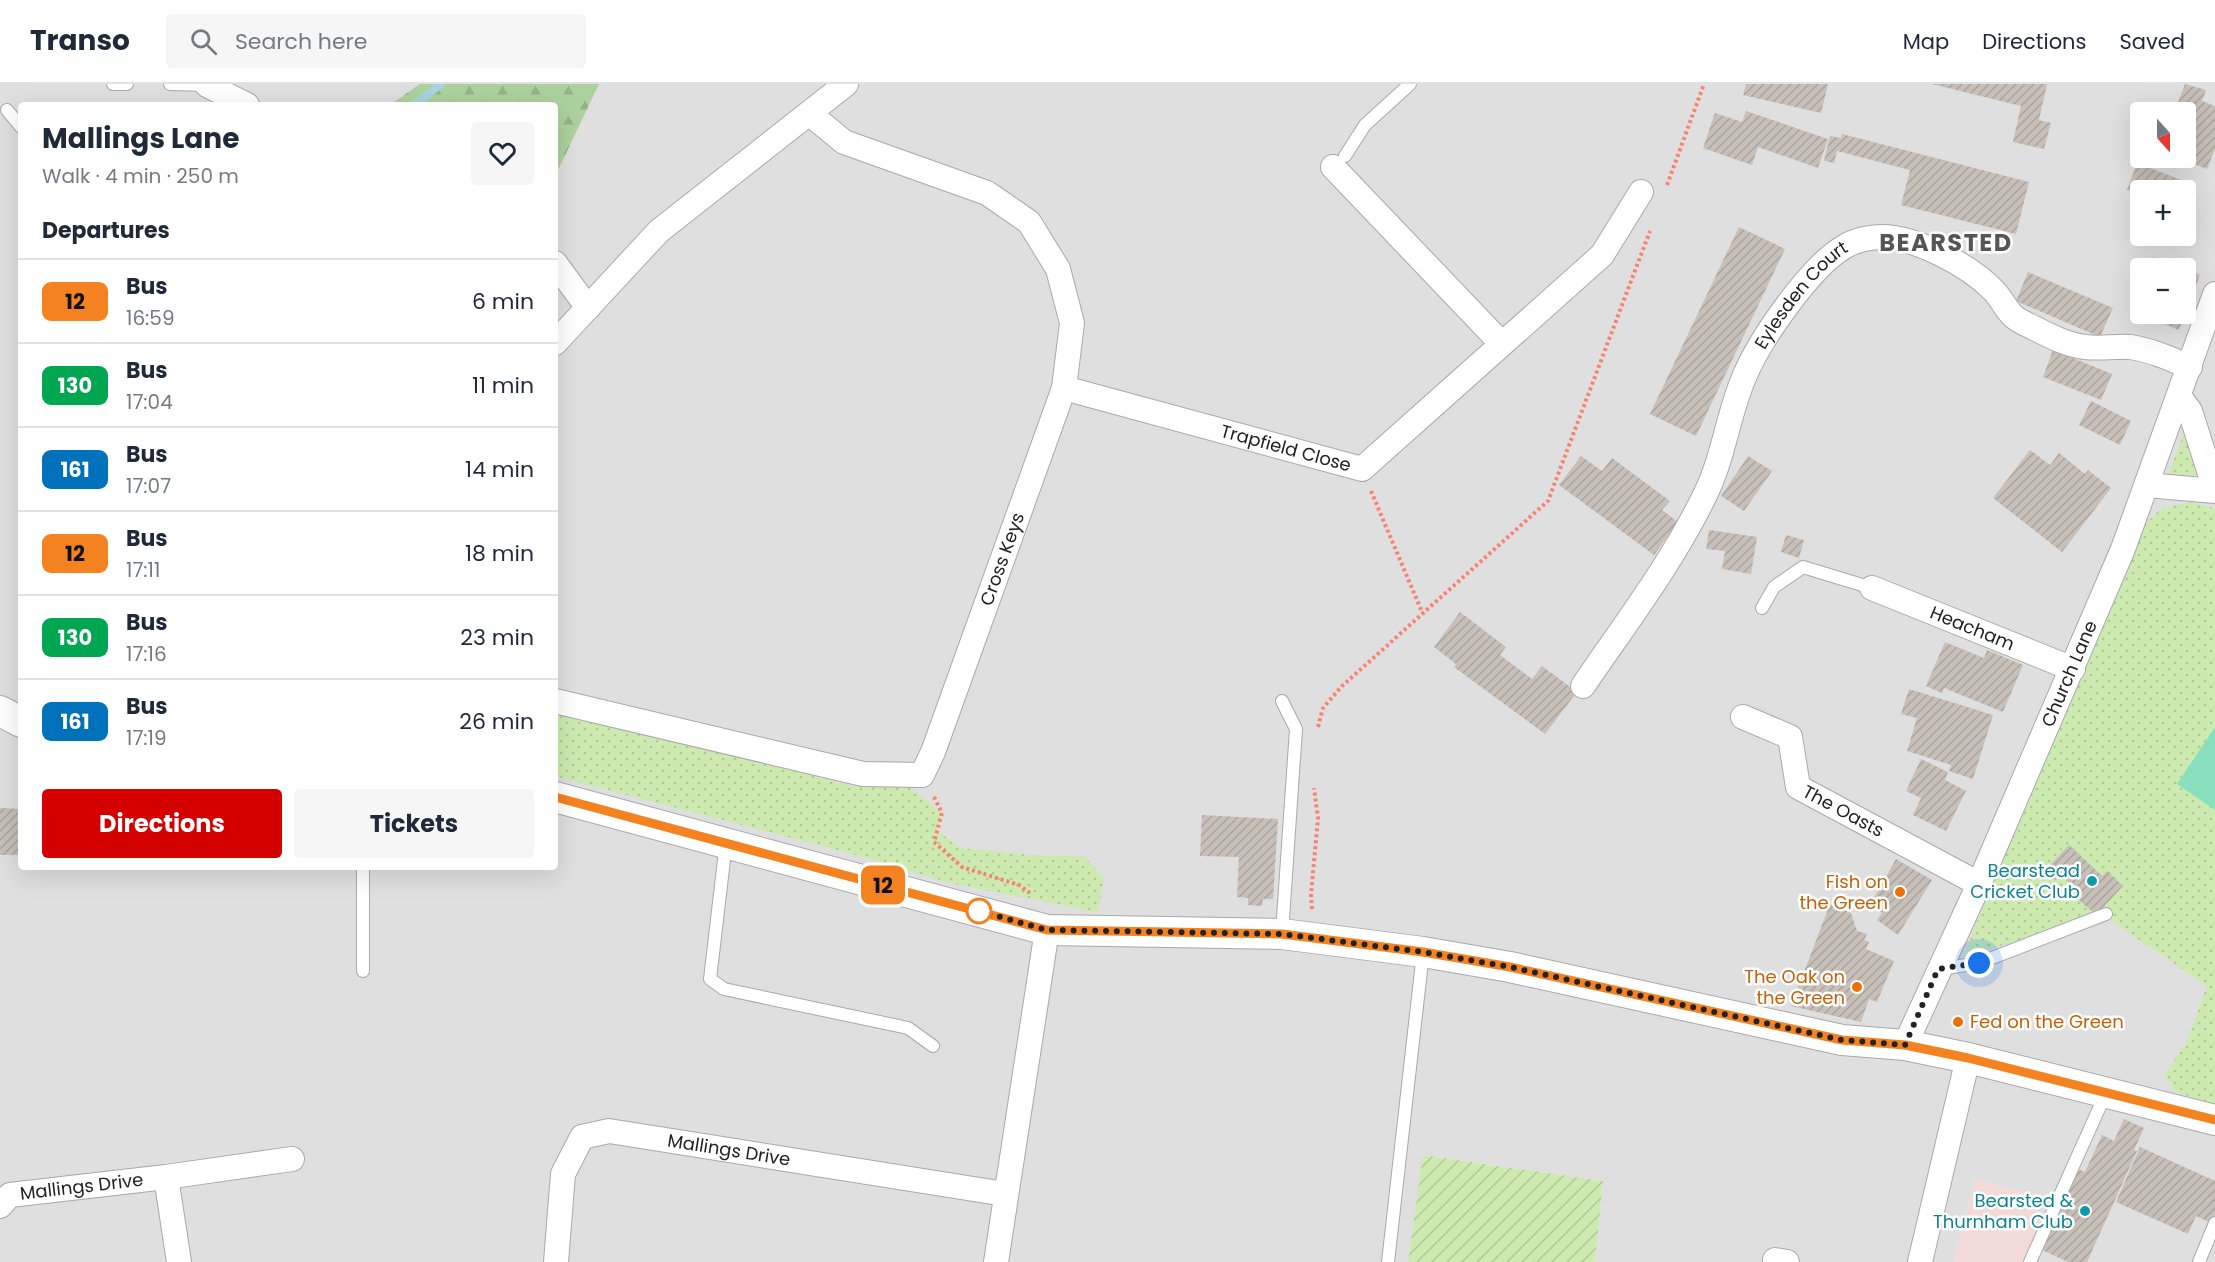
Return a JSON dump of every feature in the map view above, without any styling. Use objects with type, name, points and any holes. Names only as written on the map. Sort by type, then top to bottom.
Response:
[{"type":"street","points":[[558,340],[659,231],[846,84]]},
{"type":"street","points":[[204,91],[238,102]]},
{"type":"street","name":"Cross Keys","points":[[810,114],[844,142],[987,193],[1029,222],[1058,269],[1072,323],[1064,388],[933,752],[922,775]]},
{"type":"street","points":[[1333,167],[1501,344]]},
{"type":"street","name":"Trapfield Close","points":[[1064,388],[1362,470],[1602,255],[1653,193]]},
{"type":"street","name":"Eylesden Court","points":[[1583,686],[1658,575],[1705,494],[1722,455],[1745,375],[1768,333],[1802,288],[1845,246],[1864,239],[1884,237],[1906,240],[1951,258],[1993,289],[2005,309],[2020,321],[2066,343],[2085,347],[2129,347],[2147,350],[2190,367]]},
{"type":"street","points":[[558,267],[588,308]]},
{"type":"street","name":"Church Lane","points":[[1905,1045],[1979,884],[2073,669],[2147,485],[2215,294]]},
{"type":"street","points":[[2147,485],[2215,490],[2190,411],[2179,396]]},
{"type":"street","name":"Heacham","points":[[1872,588],[2073,669]]},
{"type":"street","points":[[558,702],[863,774],[922,775]]},
{"type":"street","points":[[0,711],[18,720]]},
{"type":"street","name":"The Oasts","points":[[1743,717],[1790,736],[1798,787],[1979,884]]},
{"type":"street","points":[[558,798],[1047,930],[1282,934],[1423,952],[1510,967],[1842,1040],[1905,1045],[1968,1058],[2215,1120]]},
{"type":"street","points":[[996,1262],[1047,930]]},
{"type":"street","points":[[1920,1262],[1968,1058]]},
{"type":"street","name":"Mallings Drive","points":[[556,1262],[563,1174],[582,1137],[609,1131],[1005,1194]]},
{"type":"street","name":"Mallings Drive","points":[[0,1206],[10,1195],[166,1177],[292,1158]]},
{"type":"street","name":"Mallings Drive","points":[[166,1177],[178,1262]]},
{"type":"lane","points":[[113,84],[127,84]]},
{"type":"lane","points":[[170,84],[204,91]]},
{"type":"lane","points":[[1333,167],[1365,125],[1410,84]]},
{"type":"lane","points":[[7,110],[18,123]]},
{"type":"lane","points":[[1762,608],[1774,588],[1803,567],[1872,588]]},
{"type":"lane","points":[[1282,701],[1296,729],[1282,934]]},
{"type":"lane","points":[[726,843],[710,979],[724,989],[908,1028],[933,1046]]},
{"type":"lane","points":[[363,870],[363,971]]},
{"type":"lane","points":[[1938,969],[1979,963],[2106,914]]},
{"type":"lane","points":[[1388,1262],[1423,952]]},
{"type":"lane","points":[[2030,1262],[2107,1092]]},
{"type":"lane","points":[[2199,1262],[2215,1223]]},
{"type":"path","points":[[1653,193],[1704,84]]},
{"type":"path","points":[[1316,736],[1323,708],[1330,698],[1422,612],[1548,501],[1652,227]]},
{"type":"path","points":[[1362,470],[1422,612]]},
{"type":"path","points":[[922,775],[942,813],[934,842],[962,867],[1020,885],[1044,904],[1047,930]]},
{"type":"path","points":[[1312,938],[1311,895],[1318,818],[1313,780]]},
{"type":"shaded area","points":[[0,84],[2215,84],[2215,1262],[2037,1262],[2038,1196],[1975,1179],[1954,1262],[1595,1262],[1603,1181],[1424,1155],[1408,1262],[0,1262]]},
{"type":"shaded area","points":[[1975,1179],[2038,1196],[2037,1262],[1954,1262]]},
{"type":"green space","points":[[420,84],[599,84],[559,168],[558,102],[394,102]]},
{"type":"green space","points":[[2189,428],[2208,475],[2167,476],[2184,433]]},
{"type":"green space","points":[[2191,502],[2215,508],[2215,1105],[2176,1092],[2164,1075],[2186,1044],[2207,986],[2111,921],[2106,914],[1963,957],[2027,795],[2139,529],[2162,508]]},
{"type":"green space","points":[[558,709],[852,786],[911,788],[942,813],[937,831],[961,848],[1040,856],[1084,856],[1104,878],[1098,912],[949,883],[860,856],[558,777]]},
{"type":"green space","points":[[2215,727],[2215,810],[2177,784]]},
{"type":"green space","points":[[1423,1155],[1603,1181],[1595,1262],[1408,1262]]},
{"type":"building","points":[[1746,84],[1828,84],[1821,113],[1743,95]]},
{"type":"building","points":[[1932,84],[2047,84],[2039,120],[2051,123],[2044,149],[2013,142],[2021,106]]},
{"type":"building","points":[[2185,84],[2206,90],[2202,101],[2215,106],[2215,149],[2207,169],[2196,165],[2196,102],[2178,102]]},
{"type":"building","points":[[1746,111],[1828,139],[1818,168],[1758,147],[1752,165],[1703,148],[1715,113],[1742,122]]},
{"type":"building","points":[[1842,134],[2029,182],[2016,234],[1901,205],[1910,170],[1837,151],[1834,163],[1824,161],[1830,136],[1841,138]]},
{"type":"building","points":[[2135,168],[2150,168],[2182,180],[2131,180]]},
{"type":"building","points":[[1739,227],[1785,249],[1696,436],[1650,414]]},
{"type":"building","points":[[2028,272],[2113,308],[2100,337],[2016,301]]},
{"type":"building","points":[[2196,273],[2200,275],[2196,286]]},
{"type":"building","points":[[2164,324],[2181,324],[2179,330]]},
{"type":"building","points":[[2053,350],[2112,374],[2101,400],[2043,377]]},
{"type":"building","points":[[2091,401],[2131,421],[2120,445],[2079,425]]},
{"type":"building","points":[[2030,450],[2050,465],[2059,453],[2085,474],[2088,470],[2111,488],[2062,552],[1993,498]]},
{"type":"building","points":[[1581,456],[1602,471],[1612,458],[1670,501],[1662,510],[1678,522],[1654,555],[1559,485]]},
{"type":"building","points":[[1748,456],[1772,471],[1744,511],[1721,496]]},
{"type":"building","points":[[1709,530],[1757,537],[1751,574],[1722,569],[1725,551],[1706,549]]},
{"type":"building","points":[[1786,535],[1804,540],[1799,558],[1781,552]]},
{"type":"building","points":[[1460,612],[1506,647],[1500,655],[1532,679],[1542,666],[1577,692],[1545,734],[1454,667],[1456,664],[1434,647]]},
{"type":"building","points":[[1945,642],[1984,658],[1987,650],[2023,665],[2003,712],[1944,688],[1942,693],[1926,686]]},
{"type":"building","points":[[1909,689],[1993,715],[1973,779],[1949,771],[1951,765],[1907,751],[1917,718],[1901,714]]},
{"type":"building","points":[[1921,759],[1948,772],[1945,780],[1966,791],[1946,831],[1913,815],[1921,798],[1906,791]]},
{"type":"building","points":[[0,808],[18,809],[18,855],[0,855]]},
{"type":"building","points":[[1202,815],[1278,819],[1273,899],[1263,899],[1262,906],[1248,905],[1248,898],[1237,897],[1239,857],[1200,856]]},
{"type":"building","name":"Bearstead Cricket Club","points":[[2069,845],[2102,876],[2107,871],[2123,886],[2096,915],[2079,900],[2083,896],[2050,865]]},
{"type":"building","name":"Fish on the Green","points":[[1896,859],[1932,880],[1898,935],[1877,920],[1882,913],[1870,905]]},
{"type":"building","points":[[1830,904],[1851,913],[1857,931],[1867,934],[1864,940],[1869,942],[1866,949],[1894,961],[1877,1002],[1869,999],[1861,1022],[1791,1006]]},
{"type":"building","name":"Bearsted & Thurnham Club","points":[[2124,1119],[2144,1128],[2134,1150],[2137,1151],[2087,1262],[2068,1262],[2042,1250],[2078,1169],[2085,1172],[2102,1135],[2114,1141]]},
{"type":"building","points":[[2140,1147],[2215,1181],[2215,1214],[2211,1223],[2196,1216],[2188,1234],[2116,1202]]},
{"type":"waterway","points":[[418,102],[441,84]]},
{"type":"bus line","name":"12","points":[[558,798],[1047,930],[1282,934],[1423,952],[1510,967],[1842,1040],[1905,1045],[1968,1058],[2215,1120]]},
{"type":"place","name":"Bearstead Cricket Club","points":[[2092,881]]},
{"type":"place","name":"Fish on the Green","points":[[1900,892]]},
{"type":"place","name":"The Oak on the Green","points":[[1857,987]]},
{"type":"place","name":"Fed on the Green","points":[[1958,1022]]},
{"type":"place","name":"Bearsted & Thurnham Club","points":[[2085,1211]]},
{"type":"district","name":"BEARSTED","points":[[1946,243]]},
{"type":"route","points":[[979,911],[1047,930],[1282,934],[1423,952],[1510,967],[1842,1040],[1905,1045],[1938,969],[1979,963]]}]
